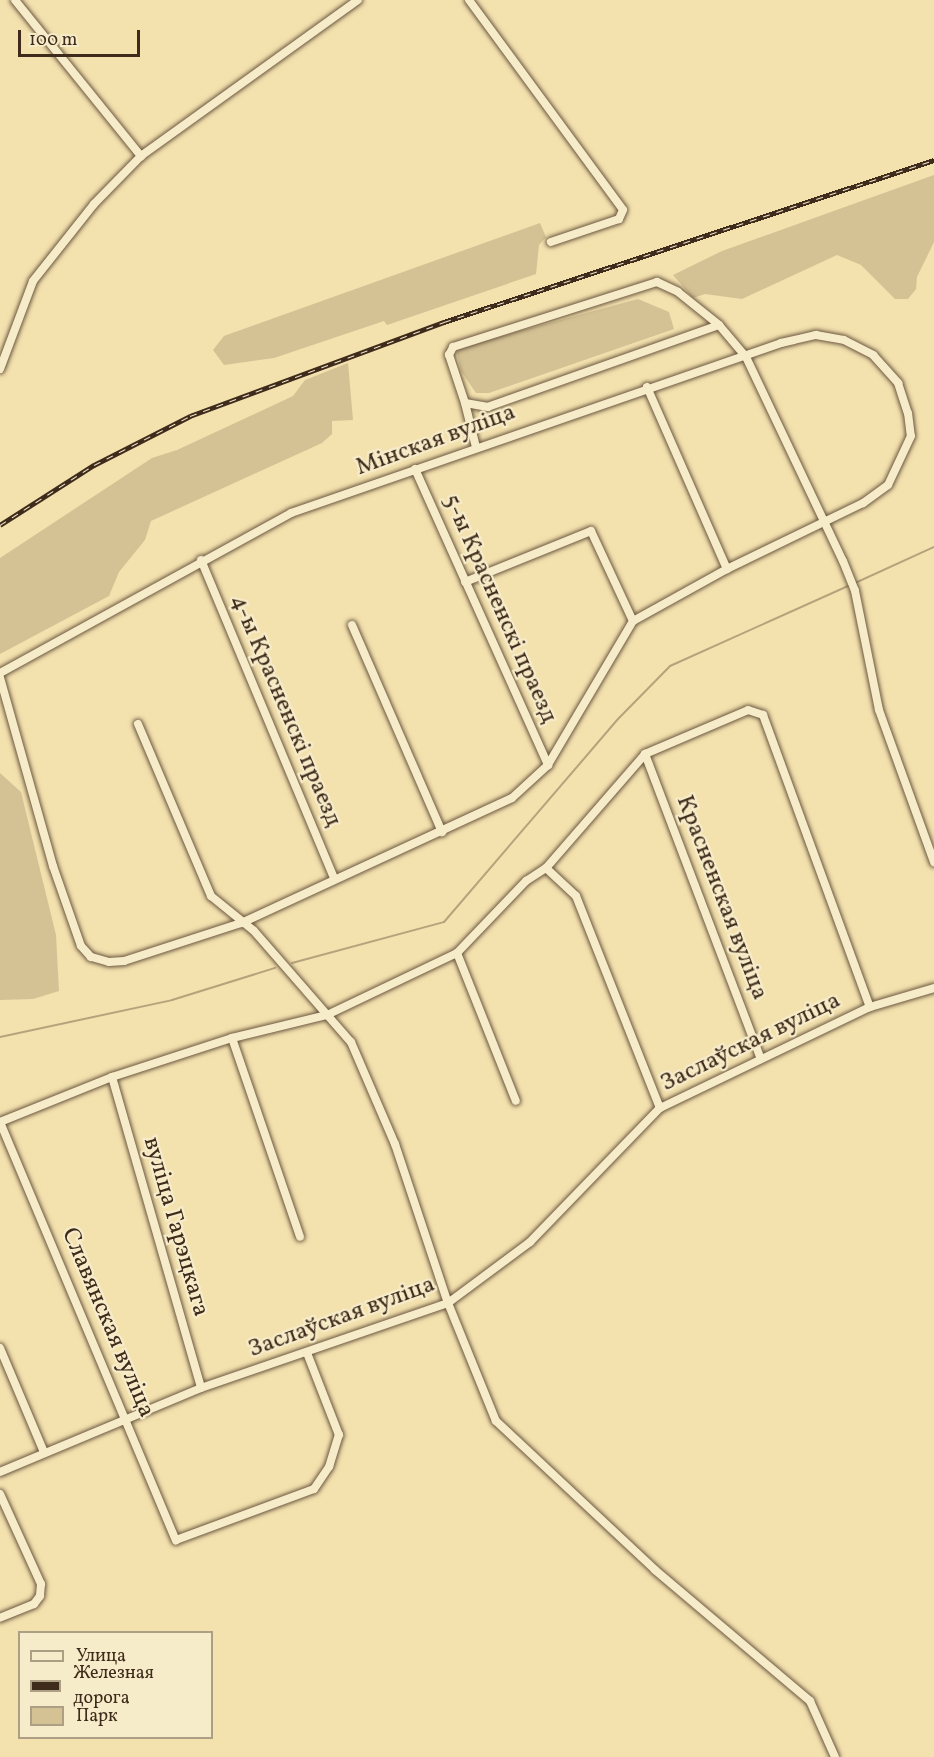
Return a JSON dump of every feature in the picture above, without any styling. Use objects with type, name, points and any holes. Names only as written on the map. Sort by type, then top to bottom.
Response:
[{"type":"street","points":[[15,0],[141,156]]},
{"type":"street","points":[[0,369],[33,281],[94,204],[141,156],[358,0]]},
{"type":"street","points":[[469,0],[623,210],[619,219],[551,242]]},
{"type":"street","points":[[476,447],[450,349],[657,282],[678,292],[719,325],[746,357],[843,561],[855,591],[879,710],[934,862]]},
{"type":"street","points":[[465,403],[488,407],[719,325]]},
{"type":"street","name":"Мінская вуліца","points":[[0,675],[201,560],[291,513],[647,387],[746,357],[781,343],[816,335],[844,340],[873,355],[898,383],[911,436],[902,461],[888,485],[863,503],[824,521]]},
{"type":"street","points":[[647,387],[727,569]]},
{"type":"street","name":"5-ы Красненскі праезд","points":[[415,469],[548,765]]},
{"type":"street","points":[[0,675],[53,866],[81,946],[91,957],[109,962],[124,961],[241,923],[334,878],[442,832],[512,798],[548,765],[633,621],[727,569],[824,521]]},
{"type":"street","points":[[465,582],[591,531],[633,621]]},
{"type":"street","name":"4-ы Красненскі праезд","points":[[201,560],[334,878]]},
{"type":"street","points":[[352,625],[442,832]]},
{"type":"street","name":"Заслаўская вуліца","points":[[645,754],[748,710],[763,715],[870,1007]]},
{"type":"street","points":[[138,724],[212,896],[241,923],[254,931],[351,1042],[395,1144],[448,1303],[496,1421],[655,1570],[810,1701],[835,1757]]},
{"type":"street","points":[[0,1122],[112,1077],[232,1038],[327,1015],[457,953],[526,881],[546,868],[645,754]]},
{"type":"street","name":"Красненская вуліца","points":[[645,754],[760,1057]]},
{"type":"street","points":[[546,868],[576,896],[660,1108]]},
{"type":"street","points":[[457,953],[516,1101]]},
{"type":"street","name":"Заслаўская вуліца","points":[[0,1472],[44,1452],[127,1421],[201,1388],[448,1303],[530,1242],[660,1108],[760,1057],[870,1007],[934,988]]},
{"type":"street","points":[[232,1038],[300,1237]]},
{"type":"street","name":"вуліца Гарэцкага","points":[[112,1077],[201,1388]]},
{"type":"street","name":"Славянская вуліца","points":[[0,1122],[176,1540],[314,1489],[329,1467],[339,1436],[307,1353]]},
{"type":"street","points":[[0,1348],[44,1452]]},
{"type":"street","points":[[0,1494],[41,1584],[40,1596],[34,1604],[0,1618]]},
{"type":"green space","points":[[934,175],[934,242],[917,277],[916,289],[908,299],[895,299],[861,265],[837,255],[742,299],[705,294],[693,298],[673,275],[722,251]]},
{"type":"green space","points":[[540,223],[546,237],[539,245],[536,274],[387,325],[384,321],[274,358],[224,365],[213,350],[224,336]]},
{"type":"green space","points":[[638,299],[669,312],[674,329],[489,393],[476,393],[461,371],[457,353],[461,347]]},
{"type":"green space","points":[[348,363],[353,420],[332,421],[332,434],[322,443],[151,521],[145,540],[119,572],[109,596],[0,654],[0,558],[152,458],[177,450],[293,396],[305,380]]},
{"type":"green space","points":[[0,773],[21,792],[56,935],[59,991],[33,999],[0,1000]]},
{"type":"waterway","points":[[855,583],[934,547]]},
{"type":"waterway","points":[[292,963],[444,922],[618,719],[670,666],[850,585]]},
{"type":"waterway","points":[[0,1037],[172,1000],[275,968]]},
{"type":"railway","points":[[0,525],[94,465],[190,416],[444,322],[934,160]]}]
